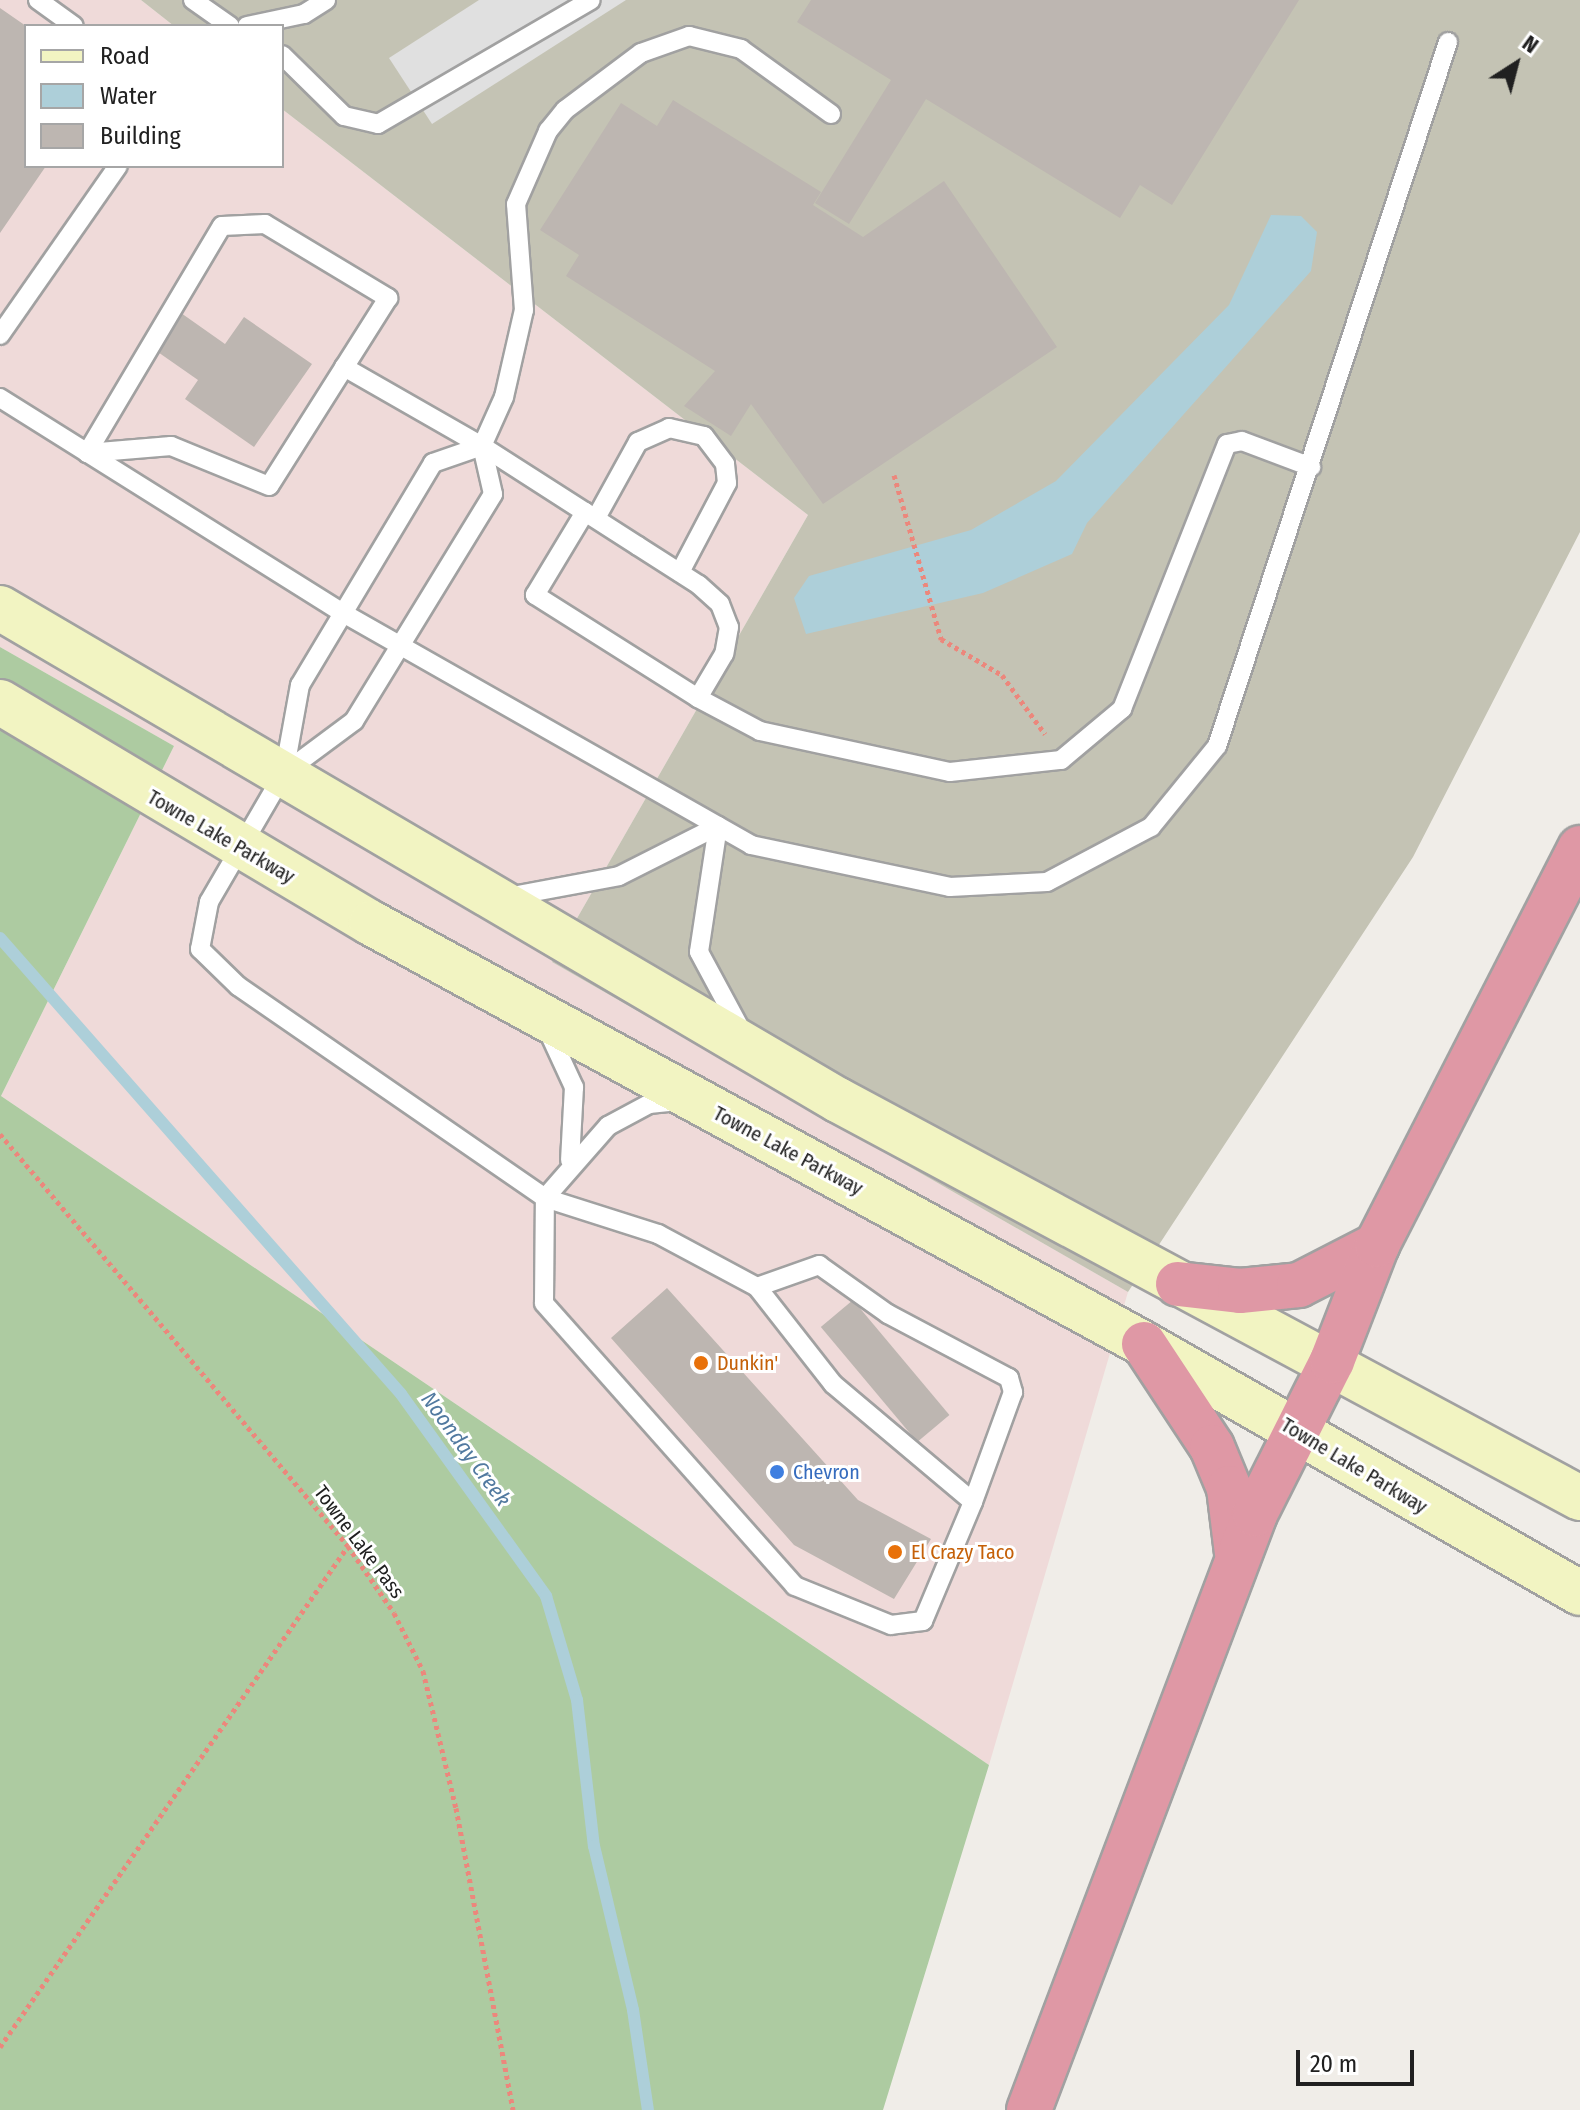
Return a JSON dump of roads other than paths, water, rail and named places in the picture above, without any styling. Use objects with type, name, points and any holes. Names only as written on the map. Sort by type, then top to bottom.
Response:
[{"type":"highway","points":[[1029,2110],[1237,1558],[1295,1432],[1332,1361],[1377,1245],[1580,848]]},
{"type":"highway","points":[[1178,1284],[1240,1291],[1299,1285],[1377,1245]]},
{"type":"highway","points":[[1144,1344],[1212,1447],[1229,1488],[1237,1558]]},
{"type":"main road","points":[[0,608],[501,899],[756,1053],[1178,1284],[1332,1361],[1580,1498]]},
{"type":"main road","name":"Towne Lake Parkway","points":[[0,702],[239,848],[530,1012],[1144,1344],[1580,1593]]},
{"type":"lane","points":[[38,0],[71,24]]},
{"type":"lane","points":[[193,0],[227,24]]},
{"type":"lane","points":[[268,24],[326,0]]},
{"type":"lane","points":[[284,57],[344,116],[378,124],[591,0]]},
{"type":"lane","points":[[284,773],[354,721],[493,494],[482,446],[504,397],[524,310],[516,204],[548,131],[565,110],[641,53],[689,36],[741,49],[831,114]]},
{"type":"lane","points":[[0,398],[343,613],[751,845],[950,887],[1047,882],[1151,827],[1217,746],[1448,42]]},
{"type":"lane","points":[[0,335],[117,168]]},
{"type":"lane","points":[[265,224],[388,298],[269,486],[171,446],[87,453],[222,226],[265,224]]},
{"type":"lane","points":[[344,367],[482,446],[680,572],[720,604],[729,627],[724,654],[698,698]]},
{"type":"lane","points":[[680,572],[727,483],[725,464],[704,436],[669,428],[638,442],[535,595],[698,698],[760,731],[950,772],[1061,760],[1122,709],[1227,444],[1242,441],[1311,467]]},
{"type":"lane","points":[[482,446],[433,463],[300,685],[284,773],[201,919],[200,949],[212,966],[545,1198],[658,1234],[757,1287],[833,1384],[973,1502]]},
{"type":"lane","points":[[501,899],[619,876],[718,826]]},
{"type":"lane","points":[[718,826],[699,952],[756,1053]]},
{"type":"lane","points":[[530,1012],[565,1057],[574,1087],[569,1163]]},
{"type":"lane","points":[[699,1102],[649,1104],[608,1126],[569,1163],[545,1198],[544,1303],[795,1586],[891,1625],[923,1621],[973,1502],[1013,1392],[1009,1378],[888,1314],[819,1265],[757,1287]]},
{"type":"water","points":[[1271,215],[1301,216],[1317,232],[1311,271],[1087,523],[1072,554],[983,593],[806,634],[794,598],[809,576],[971,530],[1056,481],[1229,305]]},
{"type":"waterway","name":"Noonday Creek","points":[[0,938],[401,1394],[546,1596],[577,1700],[594,1846],[633,2010],[648,2110]]},
{"type":"place","name":"Dunkin'","points":[[701,1363]]},
{"type":"place","name":"Chevron","points":[[777,1472]]},
{"type":"place","name":"El Crazy Taco","points":[[895,1552]]}]
